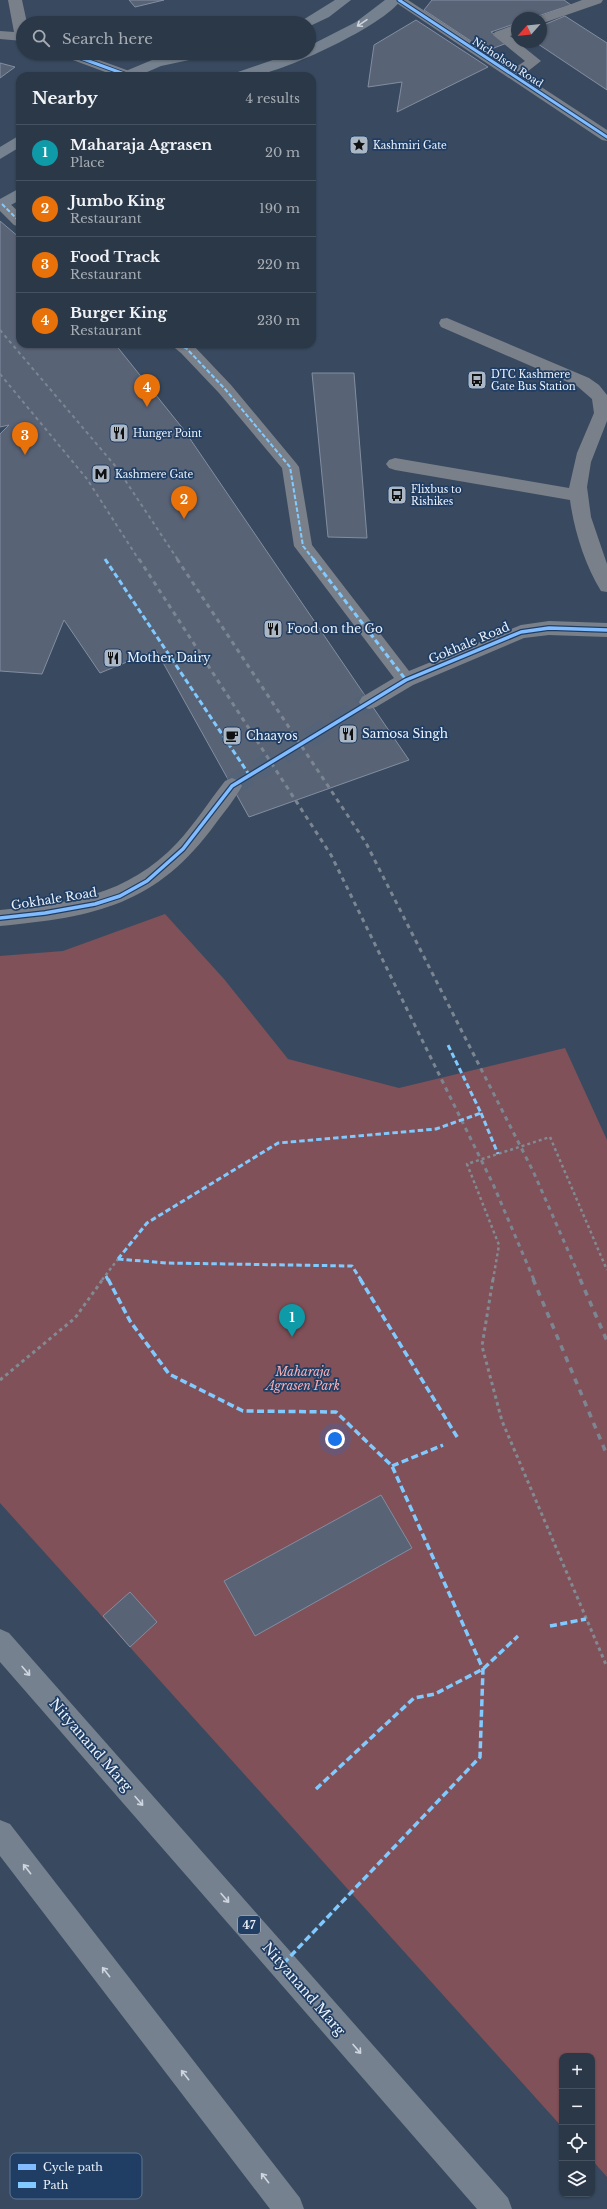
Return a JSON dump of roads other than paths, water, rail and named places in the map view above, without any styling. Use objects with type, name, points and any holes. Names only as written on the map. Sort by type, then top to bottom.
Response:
[{"type":"main road","points":[[316,18],[344,0]]},
{"type":"main road","points":[[316,49],[361,25],[394,0]]},
{"type":"main road","points":[[136,72],[157,63],[171,60]]},
{"type":"main road","points":[[252,72],[287,60]]},
{"type":"main road","points":[[0,154],[16,143]]},
{"type":"main road","points":[[1,205],[16,196]]},
{"type":"main road","name":"Nityanand Marg","points":[[0,1642],[498,2209]]},
{"type":"main road","points":[[0,1834],[289,2209]]},
{"type":"street","points":[[15,0],[19,16]]},
{"type":"street","name":"Nicholson Road","points":[[400,0],[607,136]]},
{"type":"street","points":[[547,17],[596,0]]},
{"type":"street","points":[[511,31],[500,36],[511,44]]},
{"type":"street","points":[[0,35],[16,36]]},
{"type":"street","points":[[513,75],[534,61],[516,48]]},
{"type":"street","points":[[85,60],[117,72]]},
{"type":"street","points":[[1,205],[16,218]]},
{"type":"street","points":[[447,323],[583,382],[596,391],[602,400],[604,409],[594,429],[587,450],[580,474],[577,494],[584,521],[607,586]]},
{"type":"street","points":[[185,348],[225,389],[290,467],[302,546],[406,680]]},
{"type":"street","points":[[395,464],[577,494]]},
{"type":"street","name":"Gokhale Road","points":[[370,702],[406,680],[521,632],[550,628],[607,630]]},
{"type":"street","name":"Gokhale Road","points":[[0,918],[45,913],[95,904],[120,896],[147,881],[184,849],[232,786]]},
{"type":"tunnel","points":[[232,786],[369,702]]},
{"type":"railway","points":[[0,330],[117,468],[178,560]]},
{"type":"railway","points":[[0,374],[87,479],[139,560]]},
{"type":"railway","points":[[139,559],[331,855],[493,1184],[534,1280]]},
{"type":"railway","points":[[177,559],[366,843],[533,1171],[581,1280]]},
{"type":"railway","points":[[533,1279],[607,1455]]},
{"type":"railway","points":[[580,1279],[607,1341]]},
{"type":"place","name":"Kashmiri Gate","points":[[359,145]]},
{"type":"place","name":"DTC Kashmere Gate Bus Station","points":[[477,380]]},
{"type":"place","name":"Burger King","points":[[147,407]]},
{"type":"place","name":"Hunger Point","points":[[119,433]]},
{"type":"place","name":"Food Track","points":[[25,455]]},
{"type":"place","name":"Kashmere Gate","points":[[101,474]]},
{"type":"place","name":"Flixbus to Rishikes","points":[[397,495]]},
{"type":"place","name":"Jumbo King","points":[[184,519]]},
{"type":"place","name":"Food on the Go","points":[[273,629]]},
{"type":"place","name":"Mother Dairy","points":[[113,658]]},
{"type":"place","name":"Samosa Singh","points":[[348,734]]},
{"type":"place","name":"Chaayos","points":[[232,736]]},
{"type":"place","name":"Maharaja Agrasen","points":[[292,1337]]},
{"type":"park label","name":"Maharaja Agrasen Park","points":[[303,1379]]}]
